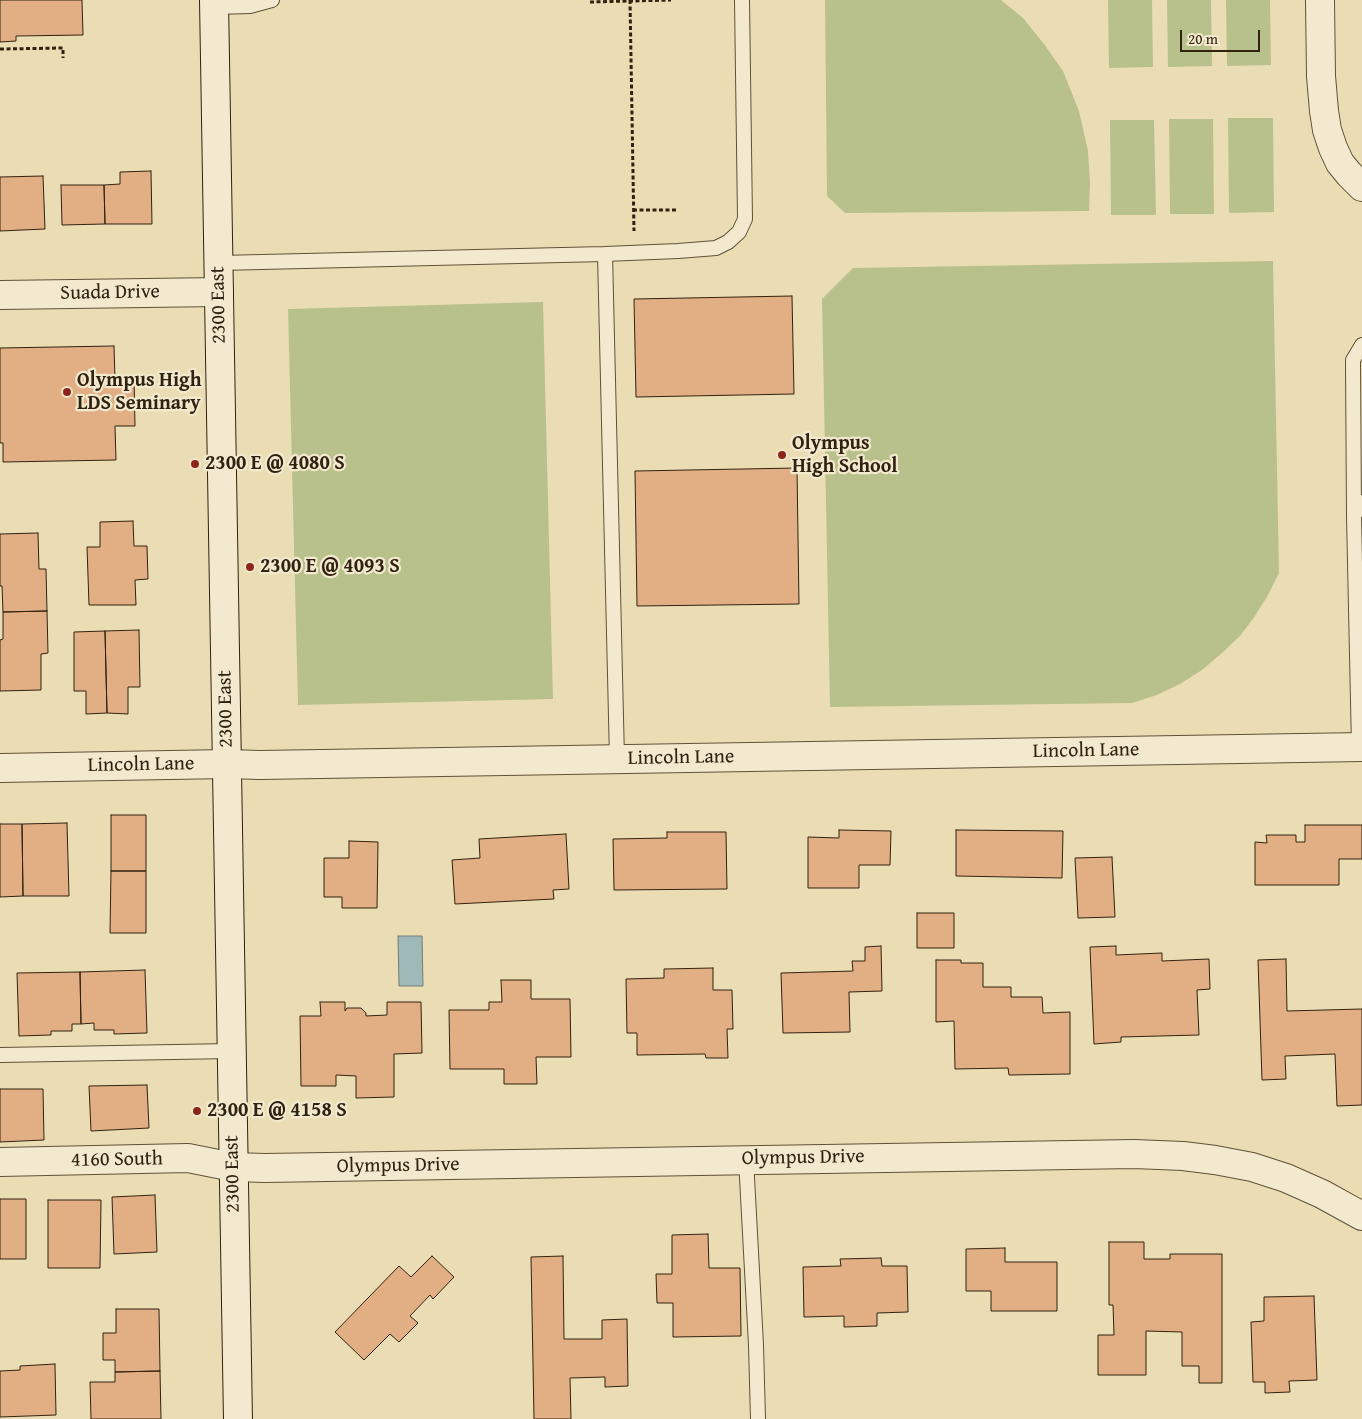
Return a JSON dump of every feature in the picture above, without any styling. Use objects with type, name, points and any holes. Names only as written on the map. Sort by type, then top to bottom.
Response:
[{"type":"street","points":[[1320,0],[1321,76],[1327,130],[1340,163],[1348,174],[1362,187]]},
{"type":"street","name":"2300 East","points":[[214,4],[238,1419]]},
{"type":"street","name":"Suada Drive","points":[[0,295],[219,292]]},
{"type":"street","name":"Lincoln Lane","points":[[0,768],[1360,747]]},
{"type":"street","name":"Olympus Drive","points":[[233,1167],[1134,1154],[1183,1156],[1234,1163],[1286,1178],[1322,1194],[1362,1216]]},
{"type":"street","name":"4160 South","points":[[0,1162],[188,1158],[233,1167]]},
{"type":"lane","points":[[214,4],[250,6],[272,0]]},
{"type":"lane","points":[[218,263],[678,251],[716,248],[728,242],[739,232],[745,220],[742,0]]},
{"type":"lane","points":[[605,254],[617,759]]},
{"type":"lane","points":[[1360,747],[1354,516],[1353,360],[1362,345]]},
{"type":"lane","points":[[1354,516],[1362,502]]},
{"type":"lane","points":[[0,1055],[232,1051]]},
{"type":"lane","points":[[746,1159],[758,1419]]},
{"type":"path","points":[[590,2],[672,0]]},
{"type":"path","points":[[630,1],[634,231]]},
{"type":"path","points":[[0,49],[63,48],[63,58]]},
{"type":"path","points":[[633,210],[677,210]]},
{"type":"green space","points":[[825,0],[1001,0],[1023,18],[1063,71],[1079,111],[1088,151],[1089,211],[845,213],[827,196]]},
{"type":"green space","points":[[1108,0],[1152,0],[1153,67],[1109,68]]},
{"type":"green space","points":[[1167,0],[1211,0],[1212,66],[1168,67]]},
{"type":"green space","points":[[1226,0],[1270,0],[1271,65],[1227,66]]},
{"type":"green space","points":[[1228,118],[1273,118],[1274,212],[1229,213]]},
{"type":"green space","points":[[1169,119],[1213,119],[1214,214],[1170,214]]},
{"type":"green space","points":[[1110,120],[1154,120],[1156,215],[1111,215]]},
{"type":"green space","points":[[1273,261],[1279,573],[1255,616],[1240,636],[1202,670],[1180,684],[1157,695],[1132,703],[830,707],[822,299],[853,268]]},
{"type":"green space","points":[[543,302],[553,699],[298,705],[288,309]]},
{"type":"water","points":[[398,936],[422,936],[423,986],[399,986]]},
{"type":"building","points":[[0,0],[82,0],[83,35],[16,36],[16,41],[0,42]]},
{"type":"building","points":[[151,171],[152,224],[105,224],[104,185],[120,184],[120,172]]},
{"type":"building","points":[[43,176],[45,229],[0,231],[0,177]]},
{"type":"building","points":[[61,185],[104,185],[105,224],[62,225]]},
{"type":"building","points":[[792,296],[794,394],[636,397],[634,299]]},
{"type":"building","name":"Olympus High LDS Seminary","points":[[114,346],[115,380],[134,379],[135,426],[115,426],[116,460],[3,462],[3,443],[0,443],[0,348]]},
{"type":"building","points":[[797,468],[799,604],[637,606],[635,471]]},
{"type":"building","points":[[133,521],[134,546],[147,546],[148,579],[135,580],[136,605],[89,605],[87,547],[100,547],[100,522]]},
{"type":"building","points":[[38,533],[39,569],[46,569],[47,611],[3,612],[2,586],[0,586],[0,534]]},
{"type":"building","points":[[47,611],[48,653],[41,654],[41,690],[0,691],[0,640],[3,639],[3,612]]},
{"type":"building","points":[[139,630],[140,687],[128,687],[128,714],[107,713],[105,631]]},
{"type":"building","points":[[105,631],[107,713],[86,714],[86,691],[74,691],[74,632]]},
{"type":"building","points":[[111,815],[146,815],[146,871],[111,871]]},
{"type":"building","points":[[67,823],[69,896],[23,896],[22,824]]},
{"type":"building","points":[[0,824],[22,824],[23,896],[0,897]]},
{"type":"building","points":[[1305,825],[1362,825],[1362,859],[1339,859],[1339,885],[1255,885],[1255,842],[1267,843],[1266,835],[1296,835],[1296,842],[1305,842]]},
{"type":"building","points":[[839,830],[891,831],[890,865],[859,865],[859,888],[808,888],[808,837],[839,838]]},
{"type":"building","points":[[956,830],[1063,831],[1062,878],[956,876]]},
{"type":"building","points":[[667,832],[726,832],[727,889],[614,890],[613,839],[667,838]]},
{"type":"building","points":[[566,834],[569,889],[553,890],[554,899],[455,904],[452,860],[480,858],[479,839]]},
{"type":"building","points":[[349,841],[378,842],[377,908],[342,908],[342,897],[324,897],[324,858],[349,858]]},
{"type":"building","points":[[1112,857],[1115,917],[1078,918],[1075,858]]},
{"type":"building","points":[[111,871],[146,871],[146,933],[110,933]]},
{"type":"building","points":[[917,913],[954,913],[954,948],[917,948]]},
{"type":"building","points":[[881,946],[882,991],[849,992],[850,1032],[783,1033],[781,973],[853,971],[852,961],[865,961],[865,947]]},
{"type":"building","points":[[1116,946],[1116,955],[1162,953],[1162,961],[1209,959],[1210,989],[1197,990],[1199,1035],[1121,1037],[1121,1042],[1094,1044],[1090,947]]},
{"type":"building","points":[[1286,959],[1287,1011],[1362,1009],[1362,1105],[1337,1106],[1335,1054],[1285,1056],[1286,1079],[1262,1080],[1258,960]]},
{"type":"building","points":[[936,960],[961,960],[961,963],[983,963],[983,987],[1011,987],[1011,997],[1042,997],[1043,1013],[1070,1012],[1070,1074],[1009,1075],[1008,1068],[955,1069],[954,1021],[936,1022]]},
{"type":"building","points":[[713,968],[713,990],[732,990],[733,1029],[727,1029],[728,1058],[706,1058],[705,1054],[637,1055],[637,1033],[627,1033],[626,979],[664,978],[664,969]]},
{"type":"building","points":[[145,970],[147,1033],[114,1034],[114,1030],[94,1030],[94,1023],[81,1024],[80,972]]},
{"type":"building","points":[[80,972],[81,1024],[72,1024],[72,1031],[51,1031],[51,1035],[19,1036],[17,973]]},
{"type":"building","points":[[501,980],[531,980],[531,999],[570,999],[571,1057],[536,1057],[537,1084],[504,1084],[504,1069],[450,1069],[449,1010],[489,1010],[489,1002],[502,1002]]},
{"type":"building","points":[[320,1002],[345,1002],[345,1011],[347,1008],[361,1008],[366,1013],[366,1016],[387,1015],[387,1002],[421,1002],[422,1053],[394,1054],[394,1097],[356,1098],[356,1076],[336,1075],[336,1086],[301,1086],[300,1016],[321,1016]]},
{"type":"building","points":[[147,1085],[149,1128],[91,1131],[89,1086]]},
{"type":"building","points":[[0,1089],[43,1089],[44,1140],[0,1142]]},
{"type":"building","points":[[155,1195],[157,1252],[114,1254],[112,1197]]},
{"type":"building","points":[[0,1199],[26,1199],[26,1259],[0,1259]]},
{"type":"building","points":[[48,1200],[101,1200],[100,1268],[48,1268]]},
{"type":"building","points":[[708,1234],[709,1268],[740,1268],[741,1336],[673,1337],[673,1303],[657,1303],[656,1274],[672,1274],[672,1235]]},
{"type":"building","points":[[1109,1242],[1144,1242],[1144,1259],[1170,1259],[1170,1254],[1222,1254],[1222,1383],[1199,1383],[1199,1366],[1182,1366],[1182,1332],[1146,1331],[1146,1375],[1098,1375],[1098,1335],[1114,1335],[1113,1305],[1109,1305]]},
{"type":"building","points":[[1005,1248],[1005,1262],[1057,1262],[1057,1311],[991,1311],[991,1291],[966,1291],[966,1249]]},
{"type":"building","points":[[432,1256],[454,1277],[433,1299],[430,1295],[410,1316],[418,1323],[399,1342],[390,1334],[364,1360],[335,1332],[399,1266],[411,1277]]},
{"type":"building","points":[[563,1256],[564,1339],[602,1339],[602,1320],[627,1319],[628,1386],[605,1387],[605,1377],[570,1378],[571,1419],[534,1419],[531,1257]]},
{"type":"building","points":[[881,1258],[882,1266],[907,1266],[908,1312],[877,1313],[877,1326],[844,1327],[844,1316],[804,1317],[803,1267],[841,1266],[840,1259]]},
{"type":"building","points":[[1314,1296],[1317,1380],[1289,1381],[1290,1392],[1265,1393],[1265,1382],[1253,1382],[1251,1322],[1264,1321],[1264,1297]]},
{"type":"building","points":[[116,1309],[159,1309],[160,1371],[115,1372],[115,1360],[103,1360],[103,1333],[116,1333]]},
{"type":"building","points":[[55,1364],[56,1415],[0,1417],[0,1371],[20,1370],[20,1366]]},
{"type":"building","points":[[160,1371],[161,1419],[91,1419],[90,1382],[115,1382],[115,1372]]},
{"type":"place","name":"Olympus High LDS Seminary","points":[[67,392]]},
{"type":"place","name":"Olympus High School","points":[[782,455]]},
{"type":"place","name":"2300 E @ 4080 S","points":[[195,464]]},
{"type":"place","name":"2300 E @ 4093 S","points":[[250,567]]},
{"type":"place","name":"2300 E @ 4158 S","points":[[197,1111]]}]
